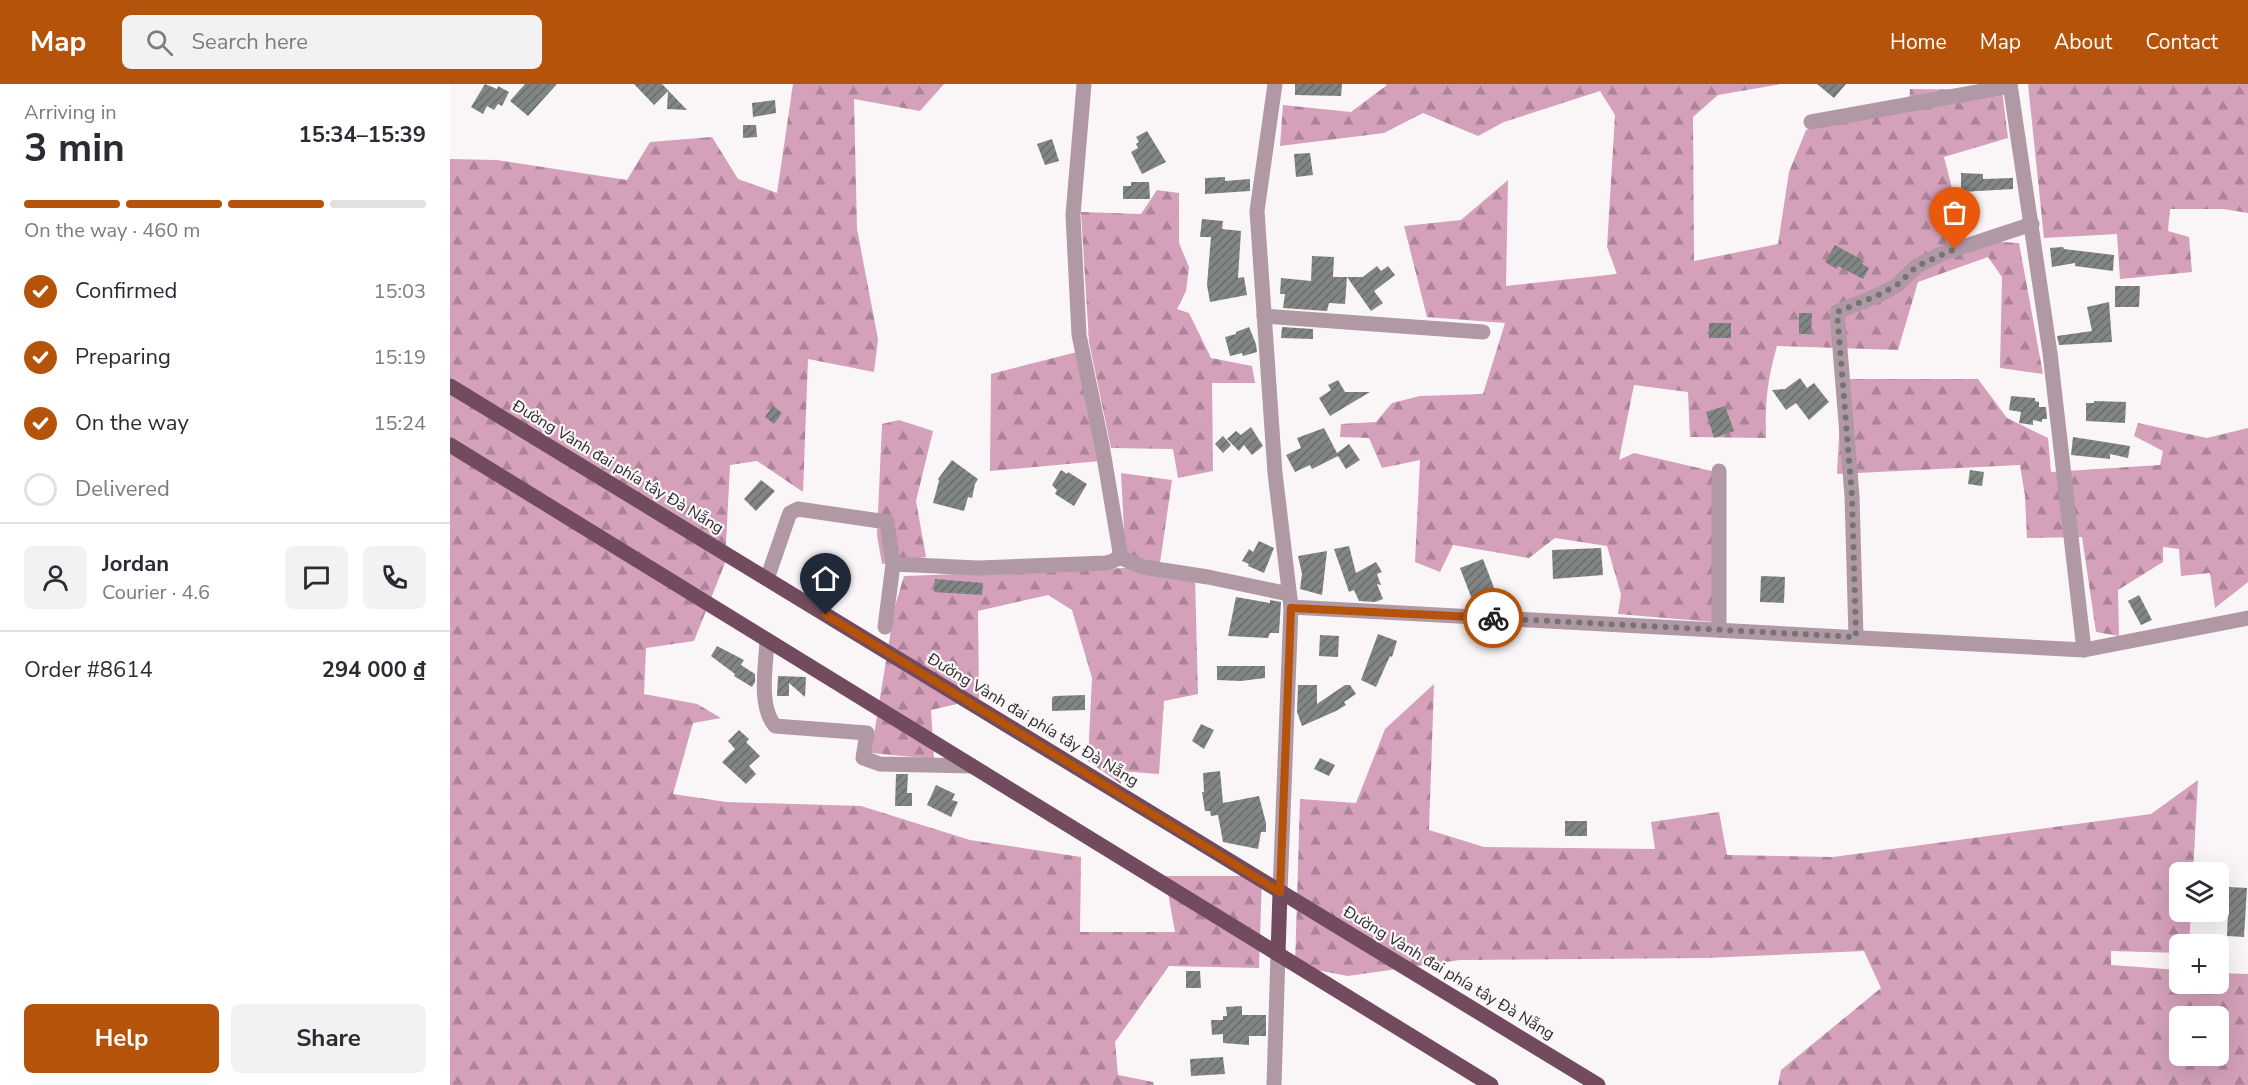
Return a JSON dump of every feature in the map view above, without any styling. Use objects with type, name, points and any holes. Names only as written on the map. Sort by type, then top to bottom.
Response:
[{"type":"main road","name":"Đường Vành đai phía tây Đà Nẵng","points":[[450,386],[1598,1085]]},
{"type":"main road","points":[[450,445],[1491,1085]]},
{"type":"main road","points":[[1278,954],[1280,892]]},
{"type":"street","points":[[893,564],[978,568],[1106,562],[1114,561],[1119,557],[1102,445],[1078,335],[1073,215],[1084,84]]},
{"type":"street","points":[[1275,84],[1257,211],[1275,473],[1290,601],[1280,892]]},
{"type":"street","points":[[1811,122],[2010,85],[2050,353],[2084,650]]},
{"type":"street","points":[[1856,637],[1852,496],[1837,312],[1881,294],[1897,285],[1917,266],[1941,254],[2031,224]]},
{"type":"street","points":[[1264,316],[1483,332]]},
{"type":"street","points":[[1719,471],[1719,630]]},
{"type":"street","points":[[766,579],[790,513],[803,509],[887,522],[893,564],[885,627]]},
{"type":"street","points":[[1119,557],[1143,567],[1208,577],[1290,601],[1719,630],[2084,650],[2248,618]]},
{"type":"street","points":[[768,640],[765,705],[768,717],[775,726],[867,733],[863,758],[880,764],[972,766]]},
{"type":"street","points":[[1274,1085],[1278,954]]},
{"type":"green space","points":[[793,84],[944,84],[920,111],[854,99],[857,229],[878,339],[874,372],[808,359],[803,492],[757,461],[730,465],[725,563],[694,641],[646,648],[644,694],[697,704],[721,718],[693,723],[673,794],[726,802],[861,806],[970,840],[1081,857],[1080,932],[1175,932],[1165,876],[1262,876],[1259,968],[1169,966],[1115,1042],[1118,1075],[1153,1082],[1154,1085],[450,1085],[450,159],[497,160],[627,180],[650,142],[712,137],[738,179],[777,193]]},
{"type":"green space","points":[[1384,84],[1781,84],[1718,95],[1693,117],[1694,261],[1778,244],[1789,172],[1806,130],[1909,106],[1910,89],[2002,90],[2008,138],[1944,157],[1965,240],[2019,243],[2043,374],[2000,368],[2002,277],[1988,257],[1918,282],[1898,350],[1777,346],[1767,392],[1766,438],[1690,437],[1688,392],[1634,385],[1619,460],[1634,453],[1716,472],[1725,623],[1618,614],[1621,594],[1607,546],[1555,538],[1529,558],[1453,545],[1440,572],[1415,562],[1420,460],[1382,468],[1369,438],[1340,437],[1341,424],[1376,422],[1392,403],[1420,396],[1483,394],[1505,323],[1427,317],[1404,226],[1461,220],[1508,180],[1506,286],[1617,274],[1607,247],[1615,115],[1600,91],[1504,122],[1478,136],[1423,113],[1384,133],[1280,146],[1283,105],[1351,112],[1387,85]]},
{"type":"green space","points":[[2028,84],[2248,84],[2248,213],[2223,209],[2170,209],[2168,231],[2189,237],[2192,272],[2120,279],[2117,234],[2044,238]]},
{"type":"green space","points":[[1157,190],[1179,193],[1179,243],[1189,267],[1186,291],[1177,309],[1189,313],[1211,358],[1252,366],[1255,383],[1212,383],[1213,471],[1178,478],[1173,449],[1111,448],[1089,342],[1081,212],[1141,214]]},
{"type":"green space","points":[[1077,352],[1100,461],[990,471],[991,374]]},
{"type":"green space","points":[[1842,379],[1978,379],[2007,418],[2048,438],[2051,472],[2160,465],[2163,451],[2134,436],[2138,423],[2207,438],[2248,428],[2248,582],[2215,608],[2210,573],[2181,576],[2179,549],[2163,547],[2163,562],[2118,590],[2119,636],[2096,632],[2082,537],[2027,538],[2025,496],[2020,465],[1837,474]]},
{"type":"green space","points":[[899,420],[933,431],[916,501],[926,557],[882,564],[877,535],[882,424]]},
{"type":"green space","points":[[1121,473],[1172,480],[1160,563],[1195,577],[1198,694],[1164,701],[1159,774],[1120,771],[1121,784],[1088,761],[1092,678],[1072,610],[1048,595],[978,611],[979,699],[931,710],[934,759],[871,753],[895,606],[904,576],[1126,568]]},
{"type":"green space","points":[[1434,684],[1429,830],[1484,847],[1655,849],[1651,822],[1719,812],[1727,855],[1833,857],[2151,814],[2198,780],[2194,862],[2169,862],[2169,922],[2190,922],[2190,934],[2169,934],[2169,953],[2111,951],[2111,965],[2169,969],[2169,994],[2229,994],[2229,973],[2248,974],[2248,1085],[1778,1085],[1781,1070],[1881,988],[1864,951],[1706,958],[1460,960],[1348,976],[1295,966],[1300,799],[1356,803],[1385,729]]},
{"type":"building","points":[[485,84],[497,89],[498,86],[509,92],[502,106],[498,104],[494,110],[487,106],[483,114],[471,107]]},
{"type":"building","points":[[525,84],[557,84],[528,116],[510,101]]},
{"type":"building","points":[[634,84],[662,84],[687,110],[667,109],[668,91],[654,105]]},
{"type":"building","points":[[1295,84],[1342,84],[1341,96],[1295,95]]},
{"type":"building","points":[[1817,84],[1846,84],[1834,98]]},
{"type":"building","points":[[775,100],[776,113],[753,117],[752,103]]},
{"type":"building","points":[[743,125],[756,125],[757,137],[743,138]]},
{"type":"building","points":[[1147,131],[1166,162],[1142,174],[1131,152],[1138,148],[1136,144],[1139,142],[1136,137]]},
{"type":"building","points":[[1052,139],[1059,161],[1045,165],[1037,144]]},
{"type":"building","points":[[1310,153],[1313,175],[1296,177],[1294,154]]},
{"type":"building","points":[[1961,173],[1983,174],[1983,179],[2013,178],[2013,189],[1961,192]]},
{"type":"building","points":[[1225,177],[1225,181],[1250,179],[1250,191],[1205,194],[1205,178]]},
{"type":"building","points":[[1131,182],[1149,182],[1150,199],[1123,199],[1123,186],[1131,186]]},
{"type":"building","points":[[1202,219],[1223,221],[1222,229],[1241,231],[1238,278],[1244,277],[1247,295],[1210,302],[1207,285],[1211,237],[1200,237]]},
{"type":"building","points":[[1835,245],[1864,261],[1862,264],[1869,268],[1863,279],[1825,262]]},
{"type":"building","points":[[2063,247],[2064,249],[2114,255],[2113,271],[2075,266],[2075,263],[2052,267],[2050,248]]},
{"type":"building","points":[[1312,256],[1334,257],[1333,277],[1347,277],[1345,304],[1329,303],[1327,311],[1283,308],[1285,294],[1280,294],[1281,278],[1311,281]]},
{"type":"building","points":[[1377,266],[1381,271],[1388,266],[1395,275],[1374,291],[1383,303],[1371,311],[1347,277],[1363,277]]},
{"type":"building","points":[[2115,286],[2140,286],[2139,307],[2115,307]]},
{"type":"building","points":[[2109,302],[2112,342],[2059,345],[2057,336],[2092,331],[2087,307]]},
{"type":"building","points":[[1799,313],[1812,313],[1811,334],[1799,334]]},
{"type":"building","points":[[1709,323],[1731,323],[1731,338],[1709,338]]},
{"type":"building","points":[[1249,327],[1257,352],[1243,356],[1242,353],[1230,356],[1225,337]]},
{"type":"building","points":[[1282,327],[1313,329],[1313,339],[1281,338]]},
{"type":"building","points":[[1800,378],[1807,388],[1814,383],[1829,402],[1809,420],[1796,403],[1786,410],[1772,390],[1785,389]]},
{"type":"building","points":[[1338,380],[1345,392],[1370,392],[1330,416],[1319,398],[1331,390],[1328,385]]},
{"type":"building","points":[[2011,396],[2035,398],[2035,401],[2039,402],[2039,407],[2046,407],[2047,419],[2042,419],[2042,422],[2033,420],[2033,425],[2019,423],[2021,412],[2009,410]]},
{"type":"building","points":[[2094,401],[2126,402],[2125,423],[2086,421],[2086,403],[2094,403]]},
{"type":"building","points":[[773,406],[782,413],[774,424],[765,417]]},
{"type":"building","points":[[1725,406],[1734,431],[1714,438],[1706,412]]},
{"type":"building","points":[[1251,427],[1263,446],[1252,455],[1244,445],[1239,451],[1227,439],[1236,431],[1241,435]]},
{"type":"building","points":[[1324,428],[1337,453],[1349,444],[1360,460],[1346,469],[1338,456],[1312,469],[1310,465],[1295,472],[1286,455],[1301,448],[1297,438]]},
{"type":"building","points":[[1223,436],[1231,445],[1223,453],[1215,444]]},
{"type":"building","points":[[2073,437],[2130,446],[2128,458],[2110,454],[2110,459],[2071,455]]},
{"type":"building","points":[[952,460],[978,479],[972,498],[968,497],[964,511],[933,503],[938,479]]},
{"type":"building","points":[[1061,470],[1087,484],[1074,506],[1055,494],[1057,490],[1052,485]]},
{"type":"building","points":[[1970,470],[1984,472],[1982,486],[1968,484]]},
{"type":"building","points":[[761,480],[775,491],[756,511],[744,499]]},
{"type":"building","points":[[1259,541],[1274,548],[1264,573],[1242,561],[1249,549],[1253,552]]},
{"type":"building","points":[[1349,546],[1356,573],[1376,562],[1382,572],[1377,574],[1381,585],[1377,584],[1383,599],[1375,602],[1359,601],[1354,590],[1349,592],[1334,549]]},
{"type":"building","points":[[1601,548],[1603,575],[1553,579],[1552,550]]},
{"type":"building","points":[[1327,551],[1322,595],[1300,589],[1302,574],[1298,556]]},
{"type":"building","points":[[1483,559],[1496,593],[1473,602],[1460,568]]},
{"type":"building","points":[[1761,576],[1785,577],[1784,603],[1760,602]]},
{"type":"building","points":[[935,579],[983,583],[982,595],[934,592]]},
{"type":"building","points":[[2139,595],[2152,620],[2141,625],[2128,601]]},
{"type":"building","points":[[1236,597],[1270,603],[1270,600],[1281,602],[1279,633],[1270,633],[1268,638],[1228,636]]},
{"type":"building","points":[[1378,634],[1397,641],[1392,657],[1390,656],[1376,687],[1361,680]]},
{"type":"building","points":[[1320,635],[1339,636],[1338,657],[1319,656]]},
{"type":"building","points":[[717,646],[744,660],[739,668],[741,665],[755,674],[752,687],[734,676],[735,674],[711,656]]},
{"type":"building","points":[[1217,666],[1265,666],[1265,678],[1241,681],[1217,680]]},
{"type":"building","points":[[778,676],[806,677],[805,697],[789,683],[789,696],[777,696]]},
{"type":"building","points":[[1298,685],[1317,685],[1317,704],[1345,685],[1350,685],[1356,694],[1344,702],[1346,705],[1336,711],[1302,726],[1297,712]]},
{"type":"building","points":[[1085,695],[1085,710],[1052,711],[1054,696]]},
{"type":"building","points":[[1201,724],[1214,730],[1204,749],[1192,741]]},
{"type":"building","points":[[739,730],[749,739],[746,742],[760,756],[749,766],[756,774],[746,784],[722,762],[735,749],[728,741]]},
{"type":"building","points":[[1320,758],[1335,765],[1329,776],[1314,769]]},
{"type":"building","points":[[1220,771],[1223,803],[1259,796],[1266,832],[1261,832],[1258,849],[1223,842],[1218,815],[1211,816],[1210,811],[1205,811],[1202,792],[1204,792],[1203,773]]},
{"type":"building","points":[[896,774],[908,774],[907,793],[912,793],[912,806],[895,806]]},
{"type":"building","points":[[936,785],[955,794],[952,800],[958,802],[951,817],[927,805]]},
{"type":"building","points":[[1565,821],[1587,821],[1587,836],[1565,836]]},
{"type":"building","points":[[2229,887],[2247,888],[2244,937],[2227,934]]},
{"type":"building","points":[[1186,971],[1200,971],[1201,988],[1186,988]]},
{"type":"building","points":[[1242,1006],[1242,1015],[1266,1015],[1266,1036],[1249,1036],[1249,1045],[1223,1043],[1223,1034],[1212,1035],[1211,1020],[1223,1020],[1223,1016],[1227,1016],[1226,1007]]},
{"type":"building","points":[[1223,1057],[1225,1074],[1191,1076],[1190,1059]]},
{"type":"way so far","points":[[1493,618],[1856,637],[1852,496],[1837,312],[1881,294],[1897,285],[1917,266],[1955,249]]},
{"type":"route","points":[[826,615],[1280,892],[1291,608],[1493,618]]}]
